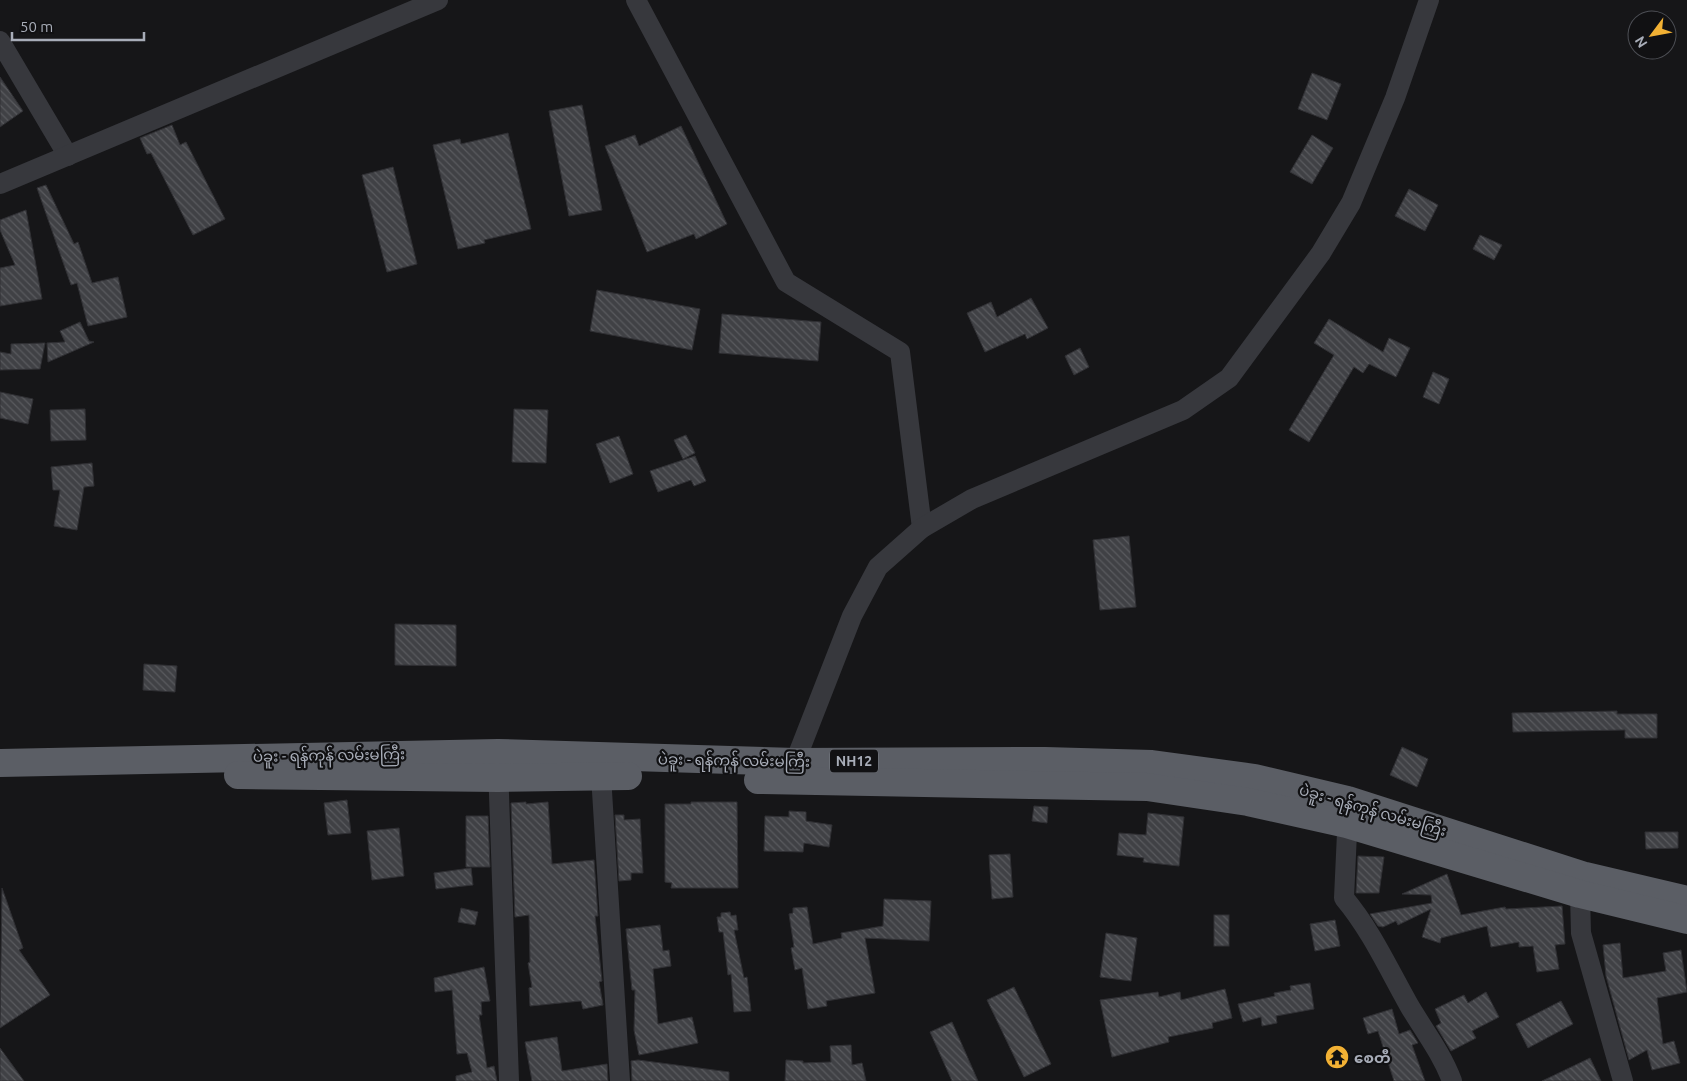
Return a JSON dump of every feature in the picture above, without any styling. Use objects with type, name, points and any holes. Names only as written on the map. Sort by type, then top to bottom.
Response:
[{"type":"highway","name":"ပဲခူး - ရန်ကုန် လမ်းမကြီး","points":[[498,765],[601,775],[795,771],[1045,760],[1152,764],[1255,778],[1580,894],[1687,920]]},
{"type":"highway","name":"ပဲခူး - ရန်ကုန် လမ်းမကြီး","points":[[1,763],[498,765],[795,771]]},
{"type":"highway","name":"ပဲခူး - ရန်ကုန် လမ်းမကြီး","points":[[1348,812],[1585,876],[1687,900]]},
{"type":"street","points":[[0,184],[438,0]]},
{"type":"street","points":[[636,0],[786,282],[900,352],[922,528]]},
{"type":"street","points":[[795,771],[852,616],[878,567],[922,528],[972,499],[1183,410],[1230,378],[1322,253],[1351,203],[1395,98],[1429,0]]},
{"type":"street","points":[[0,41],[68,156]]},
{"type":"street","points":[[498,765],[509,1081]]},
{"type":"street","points":[[601,775],[620,1081]]},
{"type":"street","points":[[1348,812],[1344,898],[1358,915],[1413,1012],[1441,1055],[1452,1081]]},
{"type":"street","points":[[1580,894],[1581,933],[1623,1081]]},
{"type":"building","points":[[1312,73],[1341,84],[1327,120],[1298,109]]},
{"type":"building","points":[[0,77],[23,111],[0,127]]},
{"type":"building","points":[[582,105],[602,210],[569,216],[549,111]]},
{"type":"building","points":[[172,125],[180,145],[186,142],[225,219],[193,235],[151,153],[147,154],[140,138]]},
{"type":"building","points":[[681,126],[727,224],[696,239],[694,234],[647,252],[605,146],[635,135],[639,146]]},
{"type":"building","points":[[508,133],[531,229],[484,240],[485,243],[458,249],[433,145],[460,139],[461,144]]},
{"type":"building","points":[[1312,135],[1333,148],[1312,184],[1290,172]]},
{"type":"building","points":[[393,167],[417,264],[387,272],[362,175]]},
{"type":"building","points":[[46,185],[74,244],[78,242],[92,283],[118,277],[127,317],[88,326],[77,283],[71,285],[37,188]]},
{"type":"building","points":[[1409,189],[1438,205],[1425,231],[1395,216]]},
{"type":"building","points":[[26,210],[42,299],[0,306],[0,268],[15,265],[0,230],[0,220]]},
{"type":"building","points":[[1480,235],[1502,245],[1494,260],[1473,249]]},
{"type":"building","points":[[597,290],[700,309],[692,350],[590,331]]},
{"type":"building","points":[[1031,298],[1048,328],[1027,339],[1025,334],[985,352],[967,313],[991,302],[997,317]]},
{"type":"building","points":[[722,314],[821,322],[818,361],[719,353]]},
{"type":"building","points":[[1329,319],[1383,352],[1389,338],[1410,348],[1396,377],[1369,364],[1363,373],[1354,367],[1309,442],[1289,430],[1334,355],[1314,343]]},
{"type":"building","points":[[80,322],[89,341],[94,342],[48,362],[47,343],[65,342],[60,331]]},
{"type":"building","points":[[45,343],[40,369],[0,370],[0,352],[11,354],[11,344]]},
{"type":"building","points":[[1080,348],[1089,367],[1074,375],[1065,356]]},
{"type":"building","points":[[1433,372],[1449,379],[1439,404],[1423,397]]},
{"type":"building","points":[[0,392],[33,399],[28,424],[0,418]]},
{"type":"building","points":[[85,409],[86,440],[51,441],[50,410]]},
{"type":"building","points":[[514,409],[548,410],[546,463],[512,462]]},
{"type":"building","points":[[686,435],[695,453],[683,459],[674,440]]},
{"type":"building","points":[[619,436],[633,474],[610,483],[596,444]]},
{"type":"building","points":[[695,456],[706,481],[694,486],[691,480],[658,492],[650,471]]},
{"type":"building","points":[[92,463],[94,486],[84,487],[77,530],[54,526],[60,490],[53,490],[51,467]]},
{"type":"building","points":[[1129,536],[1136,607],[1100,610],[1093,540]]},
{"type":"building","points":[[395,624],[456,625],[456,666],[395,665]]},
{"type":"building","points":[[144,664],[177,666],[175,692],[143,690]]},
{"type":"building","points":[[1617,711],[1617,714],[1657,714],[1657,738],[1625,738],[1625,730],[1513,732],[1512,713]]},
{"type":"building","points":[[1402,747],[1428,759],[1417,787],[1390,775]]},
{"type":"building","points":[[347,800],[351,833],[328,835],[324,803]]},
{"type":"building","points":[[526,802],[526,804],[548,802],[552,864],[594,860],[598,916],[595,916],[602,981],[599,982],[603,1005],[583,1009],[581,1001],[530,1006],[529,988],[532,987],[528,963],[530,962],[529,915],[515,917],[511,803]]},
{"type":"building","points":[[691,802],[737,802],[738,888],[671,888],[672,883],[665,882],[665,804],[691,804]]},
{"type":"building","points":[[1034,806],[1048,807],[1047,823],[1032,821]]},
{"type":"building","points":[[789,811],[806,812],[806,821],[832,825],[829,847],[804,843],[803,852],[764,851],[765,816],[789,817]]},
{"type":"building","points":[[1148,813],[1184,817],[1179,866],[1143,862],[1144,858],[1117,855],[1119,833],[1146,835]]},
{"type":"building","points":[[615,815],[624,815],[624,820],[640,819],[643,873],[631,873],[631,880],[619,881]]},
{"type":"building","points":[[466,816],[488,816],[490,867],[466,867]]},
{"type":"building","points":[[399,828],[404,876],[372,880],[367,831]]},
{"type":"building","points":[[1645,832],[1678,832],[1678,848],[1646,849]]},
{"type":"building","points":[[1010,854],[1013,897],[992,899],[989,855]]},
{"type":"building","points":[[1358,856],[1384,857],[1379,893],[1356,893]]},
{"type":"building","points":[[471,868],[473,885],[436,889],[434,873]]},
{"type":"building","points":[[1447,874],[1461,915],[1505,907],[1506,909],[1562,906],[1565,944],[1555,945],[1559,969],[1537,972],[1533,946],[1519,947],[1519,942],[1491,947],[1487,926],[1441,938],[1440,943],[1422,937],[1431,909],[1398,925],[1396,921],[1383,927],[1378,926],[1370,914],[1432,903],[1431,895],[1402,894]]},
{"type":"building","points":[[2,888],[23,948],[19,950],[50,995],[0,1028]]},
{"type":"building","points":[[884,899],[931,901],[929,941],[865,938],[875,993],[826,1001],[827,1006],[808,1009],[802,968],[795,970],[791,948],[794,947],[789,914],[793,913],[793,908],[807,907],[813,944],[842,938],[841,933],[883,926]]},
{"type":"building","points":[[461,908],[478,912],[475,925],[458,922]]},
{"type":"building","points":[[730,912],[731,916],[736,915],[738,930],[734,930],[744,978],[747,977],[751,1011],[734,1012],[731,974],[728,975],[723,932],[719,932],[717,917],[721,917],[721,913]]},
{"type":"building","points":[[1214,915],[1229,915],[1229,946],[1214,946]]},
{"type":"building","points":[[1335,920],[1340,946],[1315,951],[1310,924]]},
{"type":"building","points":[[660,925],[663,951],[669,950],[671,966],[653,969],[658,1024],[692,1017],[698,1043],[639,1055],[634,1030],[635,990],[632,990],[626,929]]},
{"type":"building","points":[[1106,933],[1137,938],[1131,981],[1100,977]]},
{"type":"building","points":[[1620,943],[1623,978],[1666,971],[1663,953],[1681,950],[1687,992],[1657,998],[1663,1044],[1674,1041],[1680,1063],[1652,1070],[1647,1050],[1629,1060],[1606,976],[1603,945]]},
{"type":"building","points":[[484,967],[490,1001],[481,1002],[482,1015],[479,1015],[487,1068],[494,1066],[497,1081],[456,1081],[456,1076],[472,1072],[467,1053],[457,1054],[452,990],[435,992],[434,978]]},
{"type":"building","points":[[1310,983],[1314,1009],[1276,1016],[1277,1023],[1262,1026],[1261,1017],[1243,1022],[1238,1004],[1275,996],[1274,993],[1291,990],[1290,986]]},
{"type":"building","points":[[1014,987],[1051,1064],[1024,1077],[987,1000]]},
{"type":"building","points":[[1225,989],[1232,1018],[1212,1023],[1213,1028],[1168,1037],[1169,1042],[1112,1057],[1100,1000],[1158,992],[1159,997],[1180,992],[1181,1000]]},
{"type":"building","points":[[1486,992],[1499,1017],[1472,1031],[1476,1038],[1451,1051],[1436,1026],[1441,1023],[1435,1009],[1464,995],[1468,1003]]},
{"type":"building","points":[[1561,1001],[1573,1024],[1528,1048],[1516,1024]]},
{"type":"building","points":[[1392,1009],[1399,1034],[1410,1030],[1418,1043],[1412,1045],[1425,1081],[1394,1081],[1378,1031],[1368,1034],[1363,1018]]},
{"type":"building","points":[[952,1022],[978,1081],[952,1081],[930,1032]]},
{"type":"building","points":[[557,1037],[562,1071],[607,1064],[608,1081],[532,1081],[525,1042]]},
{"type":"building","points":[[851,1045],[852,1065],[862,1063],[866,1081],[785,1081],[786,1060],[803,1061],[803,1063],[831,1062],[830,1046]]},
{"type":"building","points":[[0,1048],[24,1081],[0,1081]]},
{"type":"building","points":[[1590,1058],[1601,1081],[1542,1081]]},
{"type":"building","points":[[638,1060],[729,1072],[729,1081],[632,1081],[631,1061]]},
{"type":"place","name":"စေတီ","points":[[1337,1057]]}]
